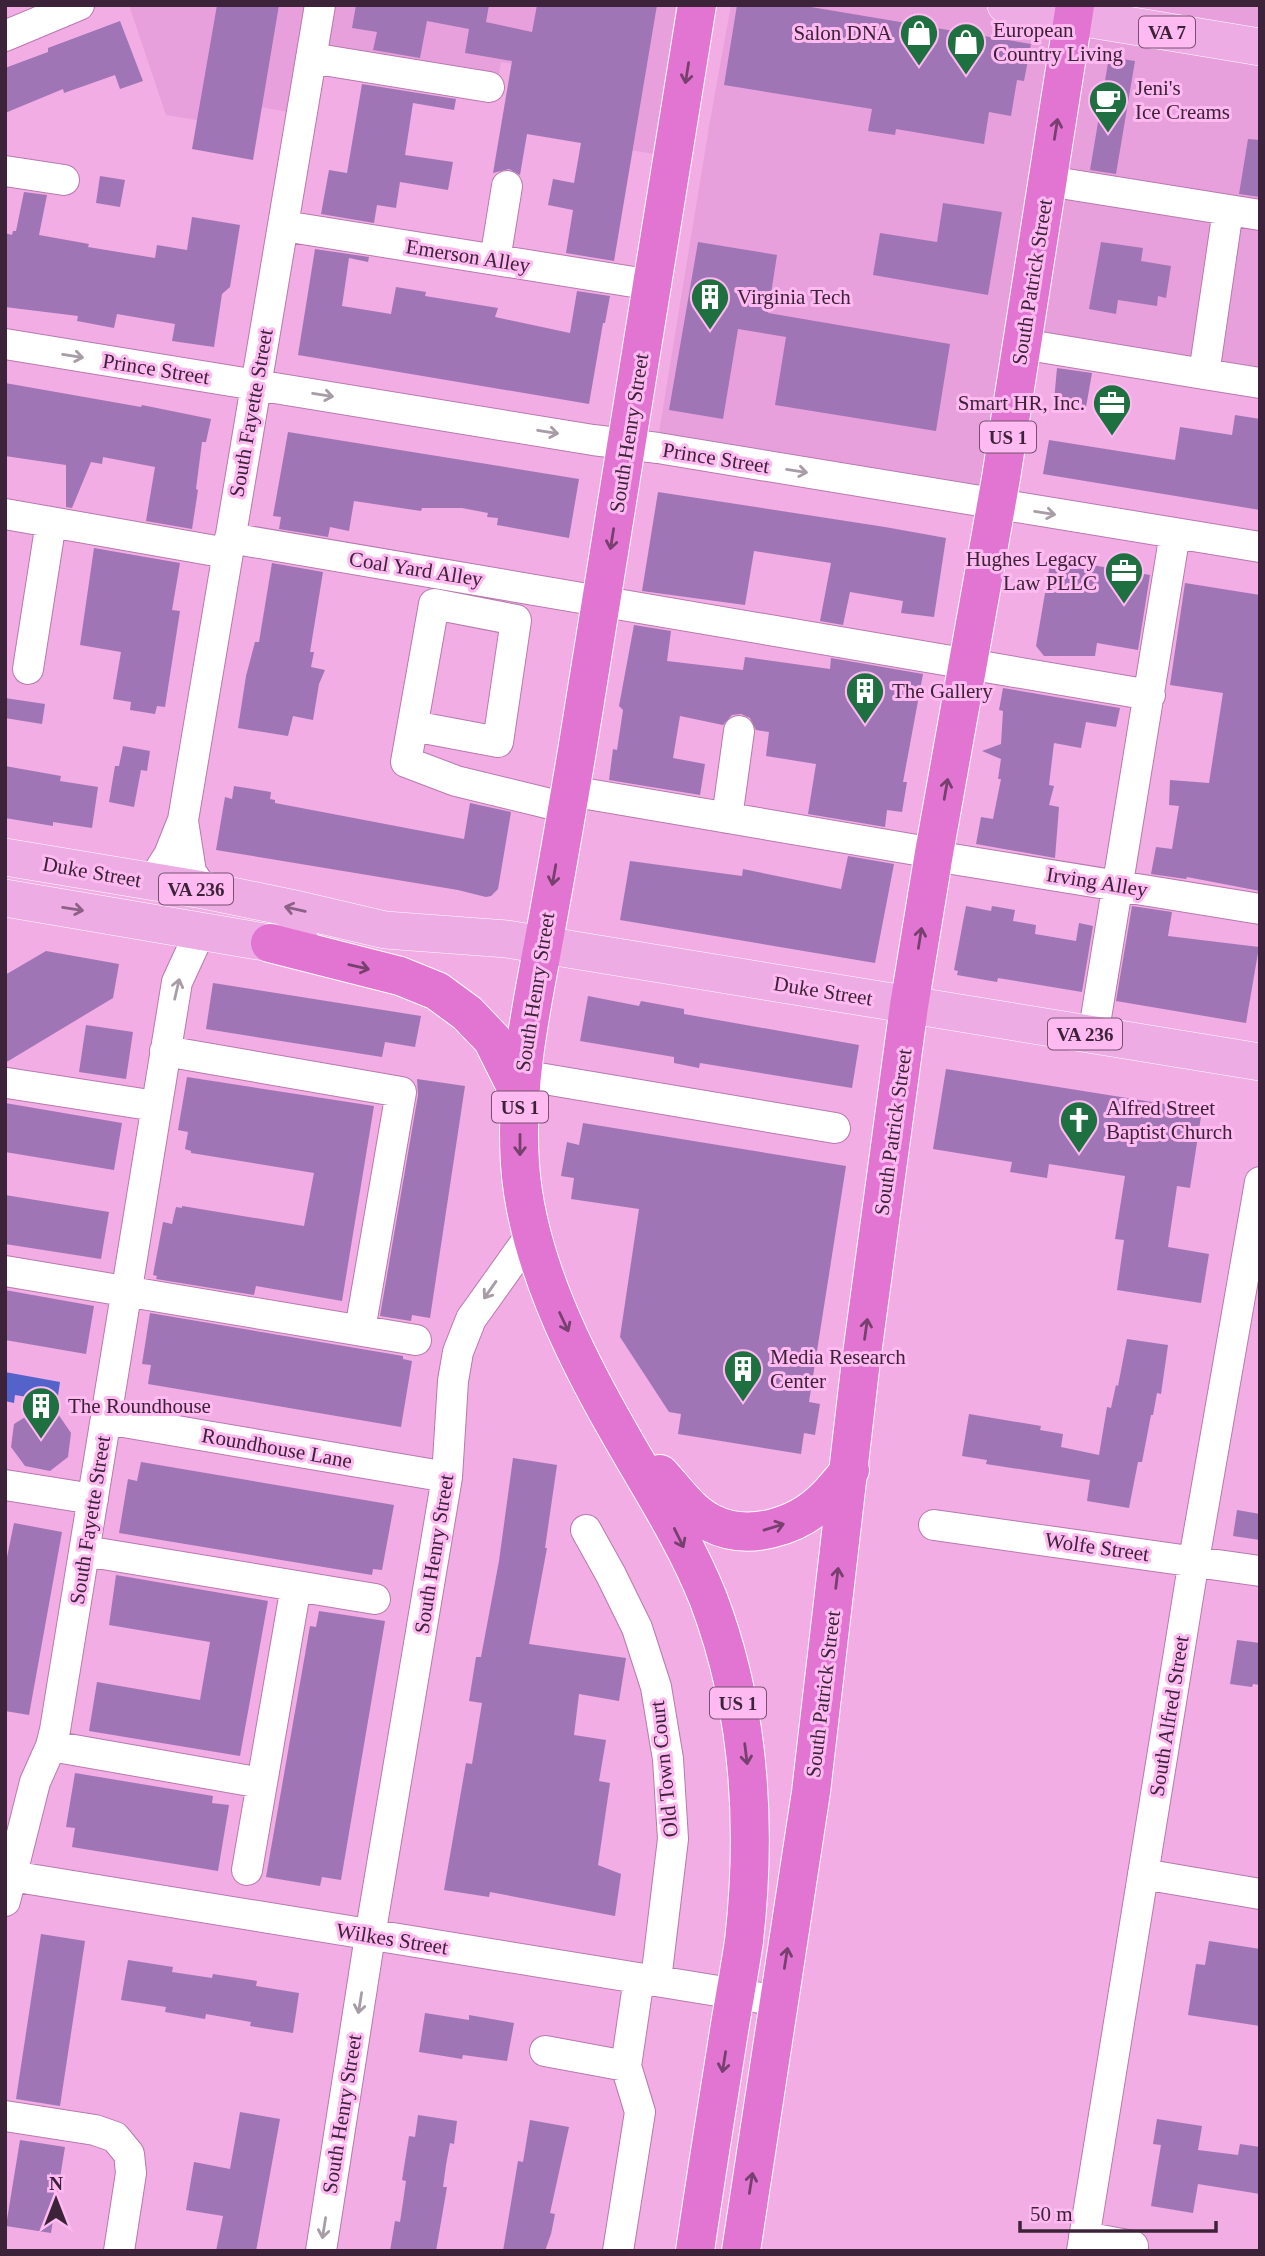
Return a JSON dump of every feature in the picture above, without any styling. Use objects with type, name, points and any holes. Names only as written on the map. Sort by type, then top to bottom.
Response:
[{"type":"highway","name":"South Henry Street","points":[[531,1235],[520,1164],[520,1084],[527,1025],[602,600],[697,5]]},
{"type":"highway","name":"South Patrick Street","points":[[741,2251],[811,1792],[860,1369],[909,1006],[996,504],[1074,11]]},
{"type":"highway","points":[[270,943],[400,976],[437,991],[467,1013],[492,1039],[520,1084]]},
{"type":"highway","name":"US 1","points":[[531,1235],[553,1300],[621,1436],[671,1523],[706,1594],[725,1650],[747,1758],[751,1830],[743,1941],[695,2251]]},
{"type":"highway","points":[[621,1436],[688,1506],[710,1523],[737,1531],[767,1531],[807,1514],[824,1500],[850,1470]]},
{"type":"main road","name":"VA 7","points":[[1006,5],[1074,11],[1260,47]]},
{"type":"main road","name":"Duke Street","points":[[5,857],[203,890],[385,930],[507,939],[1260,1062]]},
{"type":"main road","name":"Duke Street","points":[[5,898],[270,943],[318,942],[385,930]]},
{"type":"street","points":[[5,36],[79,5]]},
{"type":"street","name":"South Fayette Street","points":[[183,820],[320,5]]},
{"type":"street","points":[[311,58],[489,87]]},
{"type":"street","points":[[5,170],[64,180]]},
{"type":"street","points":[[1048,181],[1260,215]]},
{"type":"street","points":[[495,260],[507,186]]},
{"type":"street","points":[[1204,374],[1228,210]]},
{"type":"street","name":"Emerson Alley","points":[[284,226],[652,285]]},
{"type":"street","name":"Prince Street","points":[[5,344],[1260,547]]},
{"type":"street","points":[[1022,344],[1260,383]]},
{"type":"street","name":"Coal Yard Alley","points":[[5,514],[602,600],[1150,695]]},
{"type":"street","points":[[28,669],[51,522]]},
{"type":"street","points":[[1093,1036],[1175,533]]},
{"type":"street","points":[[434,604],[516,620],[498,742],[413,726],[434,604]]},
{"type":"street","name":"Irving Alley","points":[[413,726],[406,762],[456,781],[568,800],[727,818],[1260,909]]},
{"type":"street","points":[[727,818],[739,731]]},
{"type":"street","points":[[152,882],[169,855],[183,820]]},
{"type":"street","points":[[183,820],[191,872],[203,890]]},
{"type":"street","name":"South Fayette Street","points":[[7,1884],[35,1782],[51,1746],[177,982],[201,930]]},
{"type":"street","points":[[165,1051],[401,1092],[359,1330]]},
{"type":"street","points":[[7,1083],[156,1105]]},
{"type":"street","points":[[520,1084],[835,1128]]},
{"type":"street","name":"South Alfred Street","points":[[1083,2244],[1194,1560],[1256,1222],[1260,1182]]},
{"type":"street","name":"South Henry Street","points":[[321,2251],[370,1936],[447,1477],[453,1381],[458,1352],[471,1318],[531,1235]]},
{"type":"street","points":[[5,1271],[416,1340]]},
{"type":"street","name":"Roundhouse Lane","points":[[107,1419],[447,1477]]},
{"type":"street","points":[[5,1485],[93,1499]]},
{"type":"street","name":"Wolfe Street","points":[[934,1525],[1260,1571]]},
{"type":"street","name":"Old Town Court","points":[[586,1530],[637,1628],[656,1687],[668,1759],[673,1839],[648,1979],[626,2066]]},
{"type":"street","points":[[85,1551],[375,1599]]},
{"type":"street","points":[[247,1870],[296,1586]]},
{"type":"street","points":[[51,1746],[262,1783]]},
{"type":"street","points":[[1143,1874],[1260,1894]]},
{"type":"street","name":"Wilkes Street","points":[[7,1884],[370,1936],[779,2001]]},
{"type":"street","points":[[545,2051],[626,2066],[640,2112],[618,2251]]},
{"type":"street","points":[[5,2116],[95,2130],[115,2137],[129,2154],[131,2173],[120,2251]]},
{"type":"street","points":[[1083,2244],[1133,2246]]},
{"type":"shaded area","points":[[129,5],[676,5],[655,154],[579,142],[589,76],[501,62],[497,85],[311,53],[300,114],[214,99],[209,122],[166,115]]},
{"type":"shaded area","points":[[731,5],[1260,5],[1260,378],[1022,340],[995,506],[656,451]]},
{"type":"water","points":[[5,1372],[60,1382],[57,1402],[15,1395],[14,1403],[5,1401]]},
{"type":"building","points":[[217,5],[279,5],[253,160],[192,149]]},
{"type":"building","points":[[356,5],[489,5],[486,22],[532,32],[537,5],[657,5],[614,261],[566,253],[573,210],[548,205],[553,179],[574,183],[581,143],[527,134],[520,175],[509,169],[493,173],[512,61],[465,53],[469,29],[427,21],[420,58],[373,50],[377,32],[352,28]]},
{"type":"building","points":[[737,5],[799,5],[1031,44],[1024,81],[1017,80],[1011,116],[989,112],[984,144],[896,129],[895,135],[868,131],[872,109],[724,85]]},
{"type":"building","points":[[120,21],[143,81],[120,89],[115,75],[64,93],[63,89],[5,113],[5,68],[48,52],[48,48]]},
{"type":"building","points":[[1109,57],[1135,61],[1116,174],[1090,170]]},
{"type":"building","points":[[362,84],[456,99],[454,110],[413,103],[405,155],[453,162],[448,190],[400,182],[396,208],[377,205],[374,223],[321,214],[329,170],[347,173]]},
{"type":"building","points":[[1248,139],[1260,140],[1260,197],[1239,194]]},
{"type":"building","points":[[100,176],[125,180],[120,207],[96,203]]},
{"type":"building","points":[[24,192],[47,195],[39,235],[89,244],[88,247],[155,258],[157,245],[187,250],[192,217],[240,225],[230,287],[222,294],[214,347],[172,341],[175,324],[117,314],[114,328],[77,321],[78,316],[5,307],[5,233],[12,235],[13,231],[16,231]]},
{"type":"building","points":[[943,203],[1002,212],[988,295],[873,275],[880,233],[937,242]]},
{"type":"building","points":[[698,242],[777,255],[768,313],[950,344],[936,431],[775,405],[786,337],[738,329],[723,419],[669,410]]},
{"type":"building","points":[[1101,242],[1143,248],[1141,261],[1171,266],[1166,298],[1158,296],[1157,306],[1118,300],[1116,314],[1089,309]]},
{"type":"building","points":[[315,249],[369,257],[368,262],[349,258],[342,306],[391,314],[396,287],[426,292],[425,296],[498,308],[495,317],[570,333],[577,291],[610,296],[589,404],[298,355]]},
{"type":"building","points":[[1057,368],[1092,373],[1086,407],[1054,401]]},
{"type":"building","points":[[5,383],[211,419],[206,442],[202,442],[192,529],[146,521],[155,467],[103,457],[102,464],[91,462],[72,508],[66,507],[66,465],[5,456]]},
{"type":"building","points":[[1235,415],[1260,419],[1260,510],[1043,474],[1049,440],[1175,460],[1180,427],[1232,435]]},
{"type":"building","points":[[288,432],[579,479],[569,538],[497,525],[498,518],[487,517],[488,513],[462,508],[422,508],[421,511],[354,501],[349,531],[330,527],[328,537],[279,529],[281,517],[273,516]]},
{"type":"building","points":[[658,492],[946,538],[934,617],[901,613],[903,601],[850,592],[843,625],[820,621],[831,563],[754,551],[745,605],[642,591]]},
{"type":"building","points":[[94,548],[180,563],[172,610],[180,611],[165,707],[157,706],[155,714],[130,710],[131,702],[113,699],[121,652],[80,645]]},
{"type":"building","points":[[1051,558],[1150,575],[1138,650],[1097,643],[1095,656],[1044,656],[1036,646]]},
{"type":"building","points":[[272,563],[323,572],[310,652],[314,652],[311,667],[325,670],[319,684],[313,720],[293,716],[288,736],[238,728],[246,676],[255,642],[259,642]]},
{"type":"building","points":[[1185,583],[1260,595],[1260,891],[1187,877],[1151,874],[1156,847],[1172,849],[1179,806],[1169,805],[1170,780],[1209,783],[1223,693],[1170,685]]},
{"type":"building","points":[[634,625],[671,631],[667,661],[743,670],[745,657],[830,669],[831,658],[923,674],[903,782],[907,782],[902,812],[887,810],[885,827],[808,814],[816,764],[766,756],[769,732],[756,730],[750,718],[741,714],[732,715],[723,725],[680,716],[673,758],[705,764],[700,795],[609,780],[613,749],[617,750],[623,710],[619,706]]},
{"type":"building","points":[[1003,688],[1120,708],[1116,727],[1086,722],[1081,748],[1054,743],[1049,785],[1054,786],[1049,805],[1059,807],[1055,858],[976,844],[981,817],[993,819],[1001,779],[998,779],[1001,759],[982,751],[1001,744],[1003,711],[999,710]]},
{"type":"building","points":[[5,698],[45,704],[42,724],[5,718]]},
{"type":"building","points":[[123,746],[150,751],[147,771],[141,770],[134,807],[109,802],[115,766],[119,766]]},
{"type":"building","points":[[5,766],[61,776],[60,781],[98,787],[92,828],[53,822],[53,826],[5,818]]},
{"type":"building","points":[[234,786],[271,792],[270,799],[275,800],[275,803],[464,839],[470,803],[511,812],[498,889],[486,897],[216,850],[225,797],[232,799]]},
{"type":"building","points":[[848,856],[894,864],[875,963],[620,920],[630,861],[742,876],[743,869],[841,889]]},
{"type":"building","points":[[966,906],[991,911],[992,906],[1015,910],[1013,921],[1036,925],[1035,934],[1076,941],[1079,923],[1093,926],[1082,992],[998,978],[997,982],[957,975],[958,971],[954,970]]},
{"type":"building","points":[[1132,906],[1172,912],[1168,936],[1259,947],[1246,1023],[1116,1001]]},
{"type":"building","points":[[46,951],[119,964],[113,998],[5,1063],[5,975]]},
{"type":"building","points":[[213,983],[421,1016],[415,1047],[385,1042],[382,1057],[206,1029]]},
{"type":"building","points":[[588,996],[639,1006],[641,1001],[684,1009],[684,1014],[859,1045],[852,1088],[700,1063],[699,1068],[674,1063],[674,1057],[580,1041]]},
{"type":"building","points":[[86,1025],[133,1032],[126,1079],[79,1072]]},
{"type":"building","name":"Alfred Street Baptist Church","points":[[946,1069],[1202,1110],[1190,1188],[1177,1186],[1168,1247],[1209,1254],[1201,1303],[1117,1290],[1124,1240],[1115,1239],[1125,1176],[1049,1164],[1047,1178],[1010,1172],[1012,1162],[933,1149]]},
{"type":"building","points":[[187,1077],[374,1106],[342,1301],[256,1286],[254,1295],[156,1279],[157,1276],[153,1275],[163,1222],[172,1224],[176,1207],[304,1226],[314,1173],[191,1153],[185,1149],[188,1132],[178,1130]]},
{"type":"building","points":[[417,1079],[465,1086],[430,1318],[412,1315],[411,1321],[380,1316],[418,1095]]},
{"type":"building","points":[[5,1103],[122,1123],[114,1170],[5,1152]]},
{"type":"building","points":[[583,1123],[846,1166],[809,1402],[820,1404],[815,1435],[804,1433],[801,1454],[678,1434],[681,1414],[669,1412],[620,1337],[639,1209],[571,1199],[574,1178],[561,1176],[567,1142],[579,1145]]},
{"type":"building","points":[[5,1195],[109,1212],[101,1259],[5,1244]]},
{"type":"building","points":[[5,1290],[94,1306],[86,1354],[5,1340]]},
{"type":"building","points":[[150,1313],[403,1356],[403,1359],[412,1361],[401,1427],[148,1384],[151,1365],[142,1364]]},
{"type":"building","points":[[1127,1339],[1168,1345],[1161,1394],[1157,1393],[1142,1462],[1138,1462],[1129,1508],[1087,1501],[1090,1480],[986,1464],[987,1460],[962,1456],[969,1414],[1041,1426],[1040,1430],[1063,1434],[1061,1447],[1099,1455],[1107,1407],[1111,1408],[1116,1385],[1118,1386]]},
{"type":"building","name":"The Roundhouse","points":[[35,1411],[58,1414],[71,1433],[68,1457],[50,1471],[25,1466],[11,1447],[14,1424]]},
{"type":"building","points":[[513,1458],[557,1465],[547,1548],[529,1644],[626,1658],[619,1701],[579,1694],[574,1735],[606,1740],[599,1781],[610,1783],[598,1865],[621,1874],[615,1916],[490,1892],[489,1897],[444,1890],[466,1763],[472,1764],[482,1703],[469,1701],[476,1657],[481,1657],[499,1561]]},
{"type":"building","points":[[141,1462],[394,1505],[382,1570],[373,1569],[372,1575],[119,1533],[128,1479],[137,1481]]},
{"type":"building","points":[[1237,1510],[1260,1514],[1260,1540],[1233,1536]]},
{"type":"building","points":[[14,1523],[62,1532],[29,1715],[5,1711],[5,1567]]},
{"type":"building","points":[[116,1575],[268,1601],[240,1756],[89,1731],[97,1682],[200,1700],[210,1642],[109,1625]]},
{"type":"building","points":[[319,1611],[385,1621],[341,1880],[322,1877],[320,1886],[266,1877],[310,1626],[316,1627]]},
{"type":"building","points":[[1237,1640],[1260,1643],[1260,1685],[1253,1684],[1252,1687],[1230,1684]]},
{"type":"building","points":[[75,1773],[213,1796],[212,1803],[229,1805],[218,1871],[72,1847],[75,1828],[66,1827]]},
{"type":"building","points":[[41,1934],[85,1941],[60,2106],[16,2099]]},
{"type":"building","points":[[1209,1941],[1260,1949],[1260,2026],[1188,2015],[1196,1964],[1205,1965]]},
{"type":"building","points":[[128,1960],[173,1967],[172,1972],[212,1978],[213,1974],[257,1981],[256,1986],[299,1993],[293,2033],[250,2026],[251,2022],[206,2014],[205,2019],[165,2012],[166,2007],[121,2000]]},
{"type":"building","points":[[425,2013],[469,2020],[469,2015],[514,2023],[507,2061],[463,2055],[462,2059],[419,2052]]},
{"type":"building","points":[[240,2112],[280,2119],[256,2251],[216,2251],[223,2216],[186,2210],[194,2162],[230,2169]]},
{"type":"building","points":[[418,2115],[457,2121],[454,2144],[450,2143],[446,2165],[443,2187],[447,2187],[436,2251],[390,2251],[395,2221],[400,2222],[406,2181],[402,2180],[409,2136],[415,2137]]},
{"type":"building","points":[[1157,2119],[1202,2126],[1198,2150],[1238,2155],[1240,2144],[1260,2147],[1260,2194],[1198,2184],[1193,2213],[1151,2206],[1161,2145],[1153,2144]]},
{"type":"building","points":[[530,2120],[569,2127],[550,2213],[555,2214],[551,2234],[545,2251],[503,2251],[518,2161],[523,2162]]},
{"type":"building","points":[[20,2140],[65,2147],[51,2233],[6,2226]]},
{"type":"place","name":"Salon DNA","points":[[919,67]]},
{"type":"place","name":"European Country Living","points":[[966,76]]},
{"type":"place","name":"Jeni's Ice Creams","points":[[1108,134]]},
{"type":"place","name":"Virginia Tech","points":[[710,331]]},
{"type":"place","name":"Smart HR, Inc.","points":[[1112,437]]},
{"type":"place","name":"Hughes Legacy Law PLLC","points":[[1124,605]]},
{"type":"place","name":"The Gallery","points":[[865,725]]},
{"type":"place","name":"Alfred Street Baptist Church","points":[[1079,1154]]},
{"type":"place","name":"Media Research Center","points":[[743,1403]]},
{"type":"place","name":"The Roundhouse","points":[[41,1440]]}]
